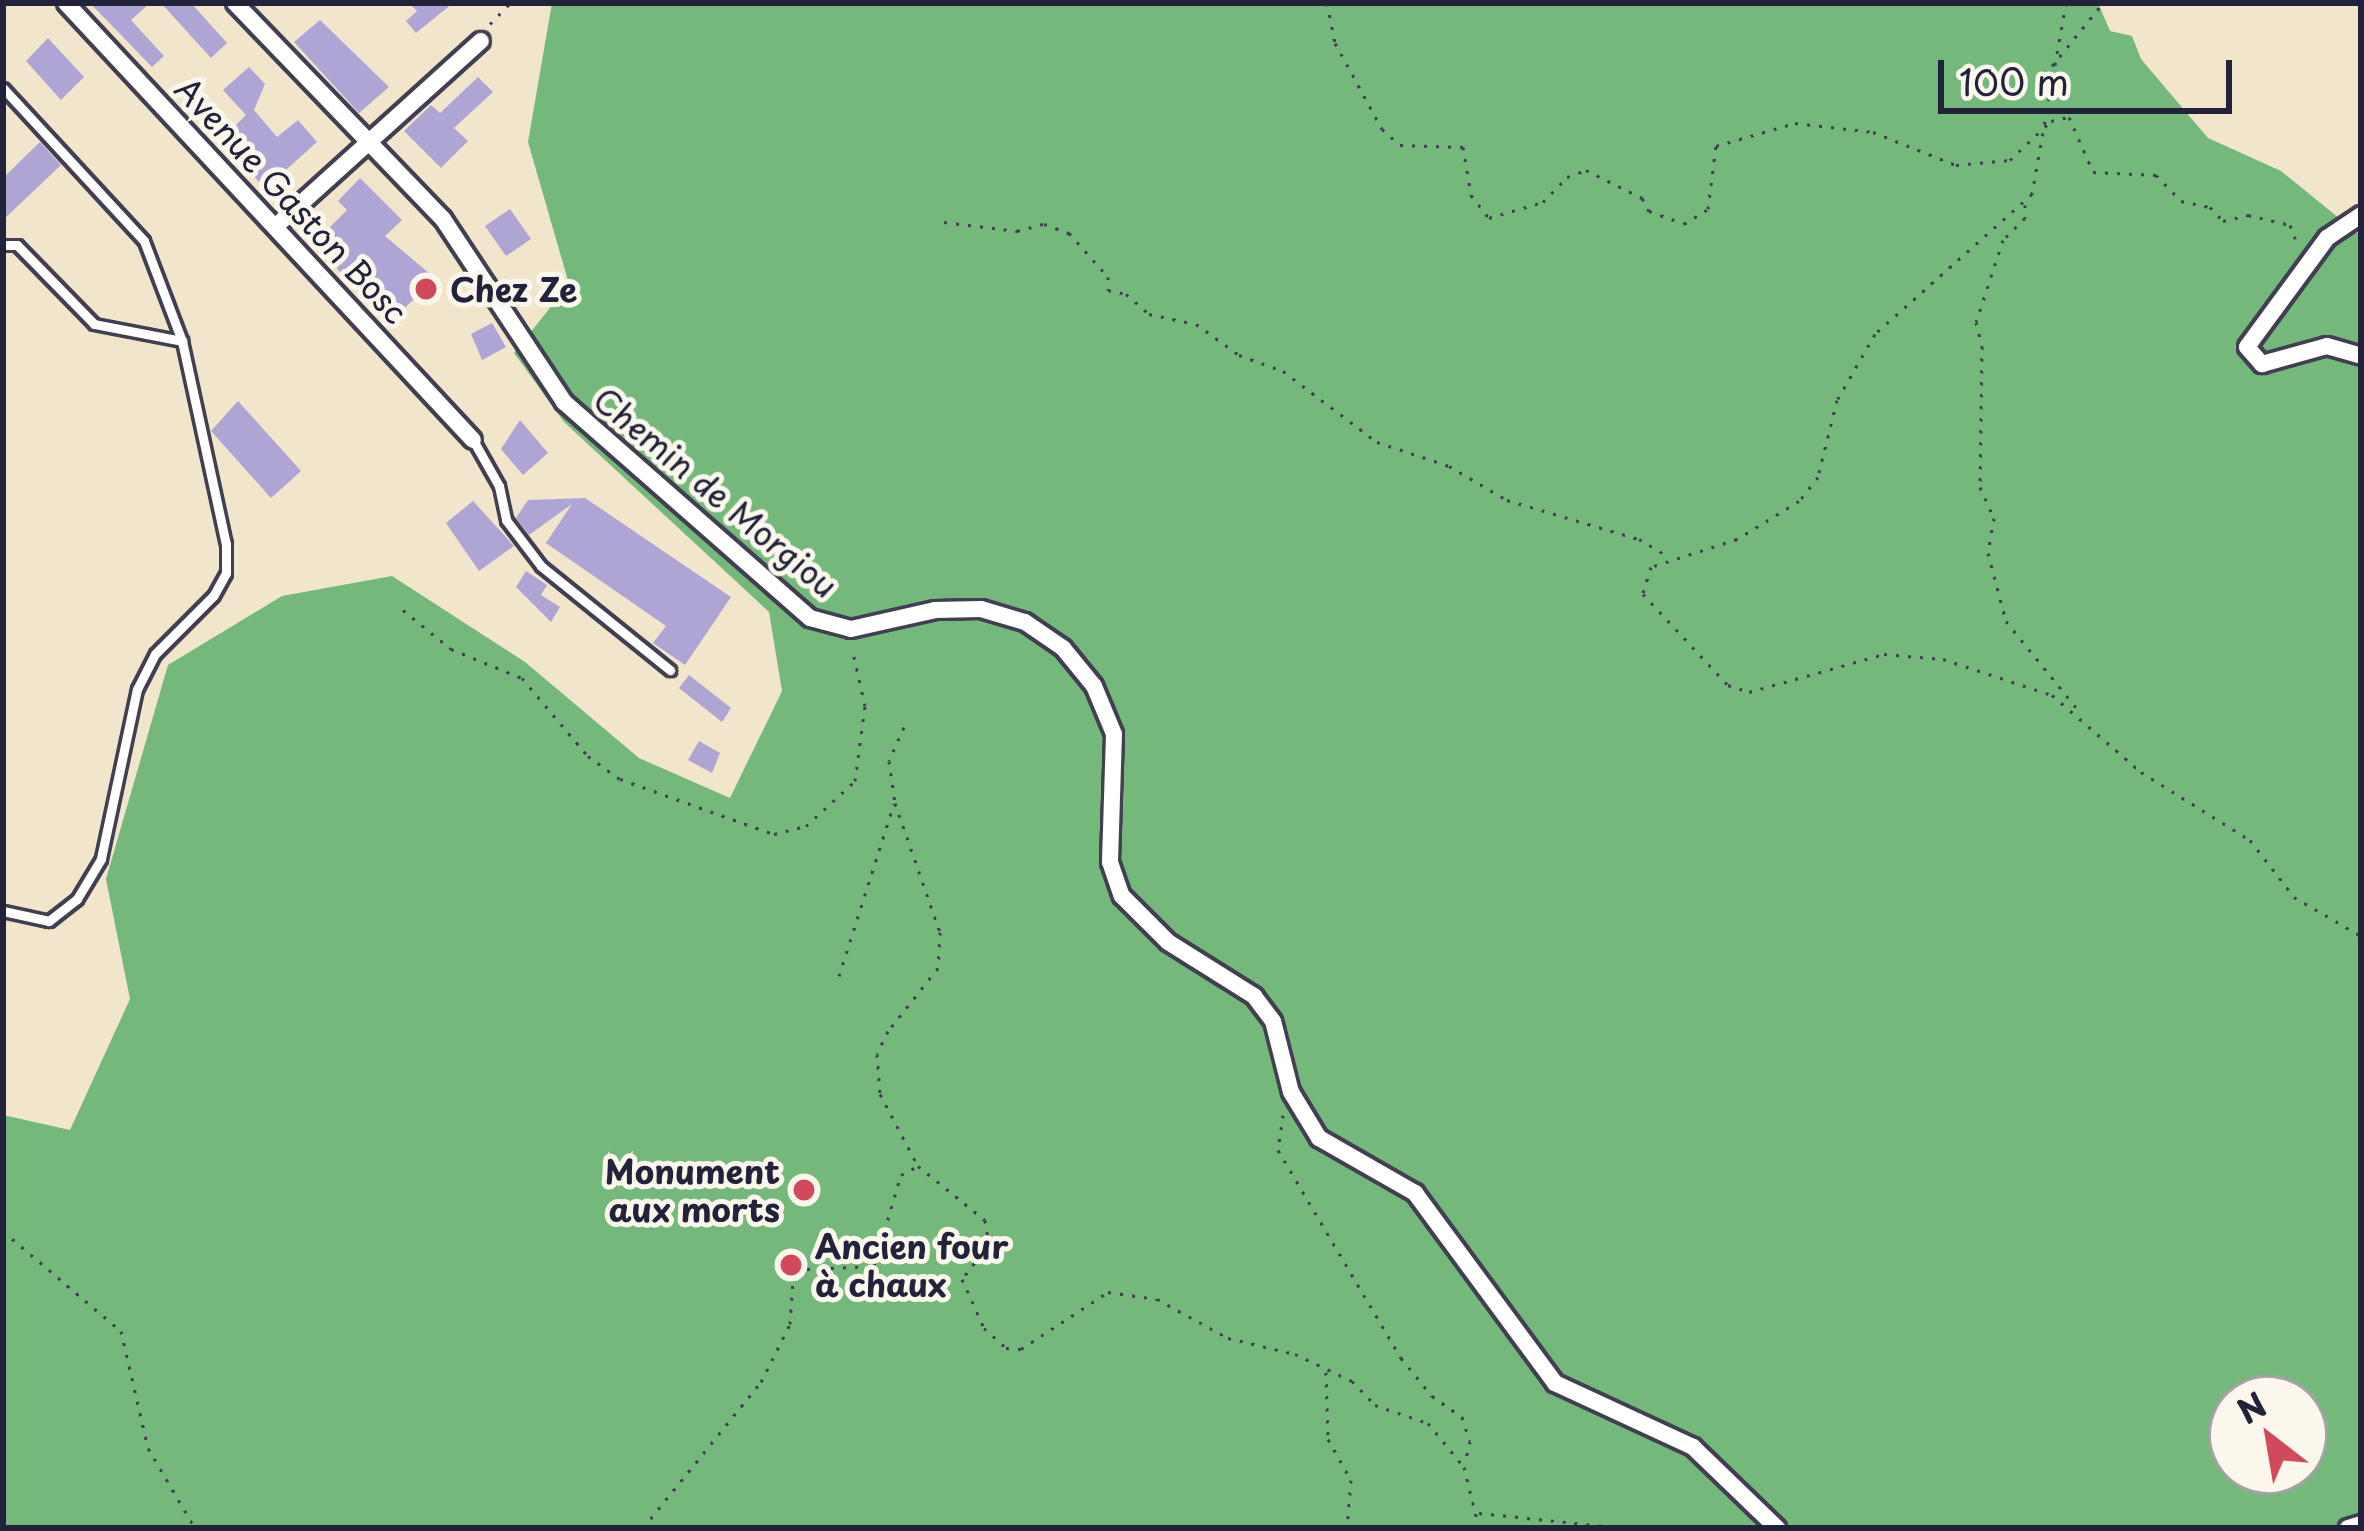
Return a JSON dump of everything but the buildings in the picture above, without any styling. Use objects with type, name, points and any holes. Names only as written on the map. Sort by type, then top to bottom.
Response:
[{"type":"street","name":"Avenue Gaston Bosc","points":[[66,3],[473,440]]},
{"type":"street","name":"Chemin de Morgiou","points":[[235,3],[443,219],[537,367],[599,437],[810,618],[851,628],[981,609],[1025,622],[1075,660],[1100,695],[1116,744],[1114,885],[1168,942],[1261,1004],[1275,1026],[1288,1084],[1323,1142],[1415,1193],[1555,1384],[1693,1447],[1777,1528]]},
{"type":"street","points":[[276,226],[481,41]]},
{"type":"street","points":[[2361,215],[2335,230],[2306,264],[2250,336],[2249,356],[2268,364],[2327,346],[2361,356]]},
{"type":"street","points":[[2348,1528],[2361,1524]]},
{"type":"lane","points":[[3,88],[145,242],[182,341],[226,573],[155,654],[137,689],[101,859],[77,899],[49,921],[3,911]]},
{"type":"lane","points":[[3,245],[17,245],[94,324],[182,341]]},
{"type":"lane","points":[[473,440],[500,486],[506,520],[541,566],[670,670]]},
{"type":"path","points":[[481,41],[510,3]]},
{"type":"path","points":[[1328,3],[1335,43],[1382,129],[1400,145],[1463,147],[1471,195],[1489,218],[1544,202],[1567,177],[1586,170],[1642,199],[1649,212],[1684,224],[1708,209],[1716,146],[1795,123],[1873,132],[1956,165],[2009,160],[2042,136],[2050,121],[2069,117],[2093,172],[2156,175],[2181,201],[2210,207],[2223,221],[2248,215],[2290,225],[2306,264]]},
{"type":"path","points":[[2066,3],[2049,70],[2036,185],[1976,322],[1982,346],[1980,488],[1994,518],[1988,553],[2006,621],[2079,712],[2140,772],[2250,840],[2294,897],[2361,936]]},
{"type":"path","points":[[2049,70],[2103,3]]},
{"type":"path","points":[[2025,202],[1875,334],[1838,400],[1818,477],[1799,501],[1736,539],[1669,556],[1651,567],[1643,594],[1728,685],[1779,689],[1854,662],[1911,655],[2006,676],[2079,712]]},
{"type":"path","points":[[944,222],[1018,231],[1044,224],[1069,233],[1108,278],[1108,290],[1126,293],[1149,314],[1196,324],[1239,355],[1283,371],[1377,442],[1449,466],[1507,500],[1639,539],[1669,556]]},
{"type":"path","points":[[403,610],[452,649],[522,677],[588,756],[620,779],[774,834],[806,826],[855,781],[865,706],[851,628]]},
{"type":"path","points":[[904,727],[889,761],[895,803],[940,932],[938,968],[877,1054],[880,1094],[918,1166],[986,1220],[989,1244],[962,1279],[963,1294],[1006,1348],[1043,1337],[1108,1292],[1157,1299],[1228,1338],[1274,1346],[1352,1381],[1375,1405],[1428,1423],[1464,1466],[1480,1528]]},
{"type":"path","points":[[839,976],[895,803]]},
{"type":"path","points":[[1288,1084],[1278,1150],[1401,1358],[1462,1417],[1470,1442],[1464,1466]]},
{"type":"path","points":[[643,1528],[761,1382],[790,1324],[793,1280],[807,1268],[874,1266],[902,1175],[918,1166]]},
{"type":"path","points":[[3,1231],[121,1330],[148,1448],[195,1528]]},
{"type":"path","points":[[1325,1370],[1328,1439],[1351,1480],[1347,1528]]},
{"type":"path","points":[[1478,1513],[1624,1528]]},
{"type":"green space","points":[[552,3],[2098,3],[2110,31],[2132,36],[2141,59],[2208,138],[2281,171],[2361,236],[2361,1528],[3,1528],[3,1115],[70,1130],[130,999],[106,879],[168,665],[282,596],[392,576],[525,662],[639,758],[730,798],[782,691],[769,612],[564,422],[514,353],[569,284],[528,142]]},
{"type":"place","name":"Chez Ze","points":[[426,289]]},
{"type":"place","name":"Monument aux morts","points":[[804,1190]]},
{"type":"place","name":"Ancien four à chaux","points":[[791,1265]]}]
